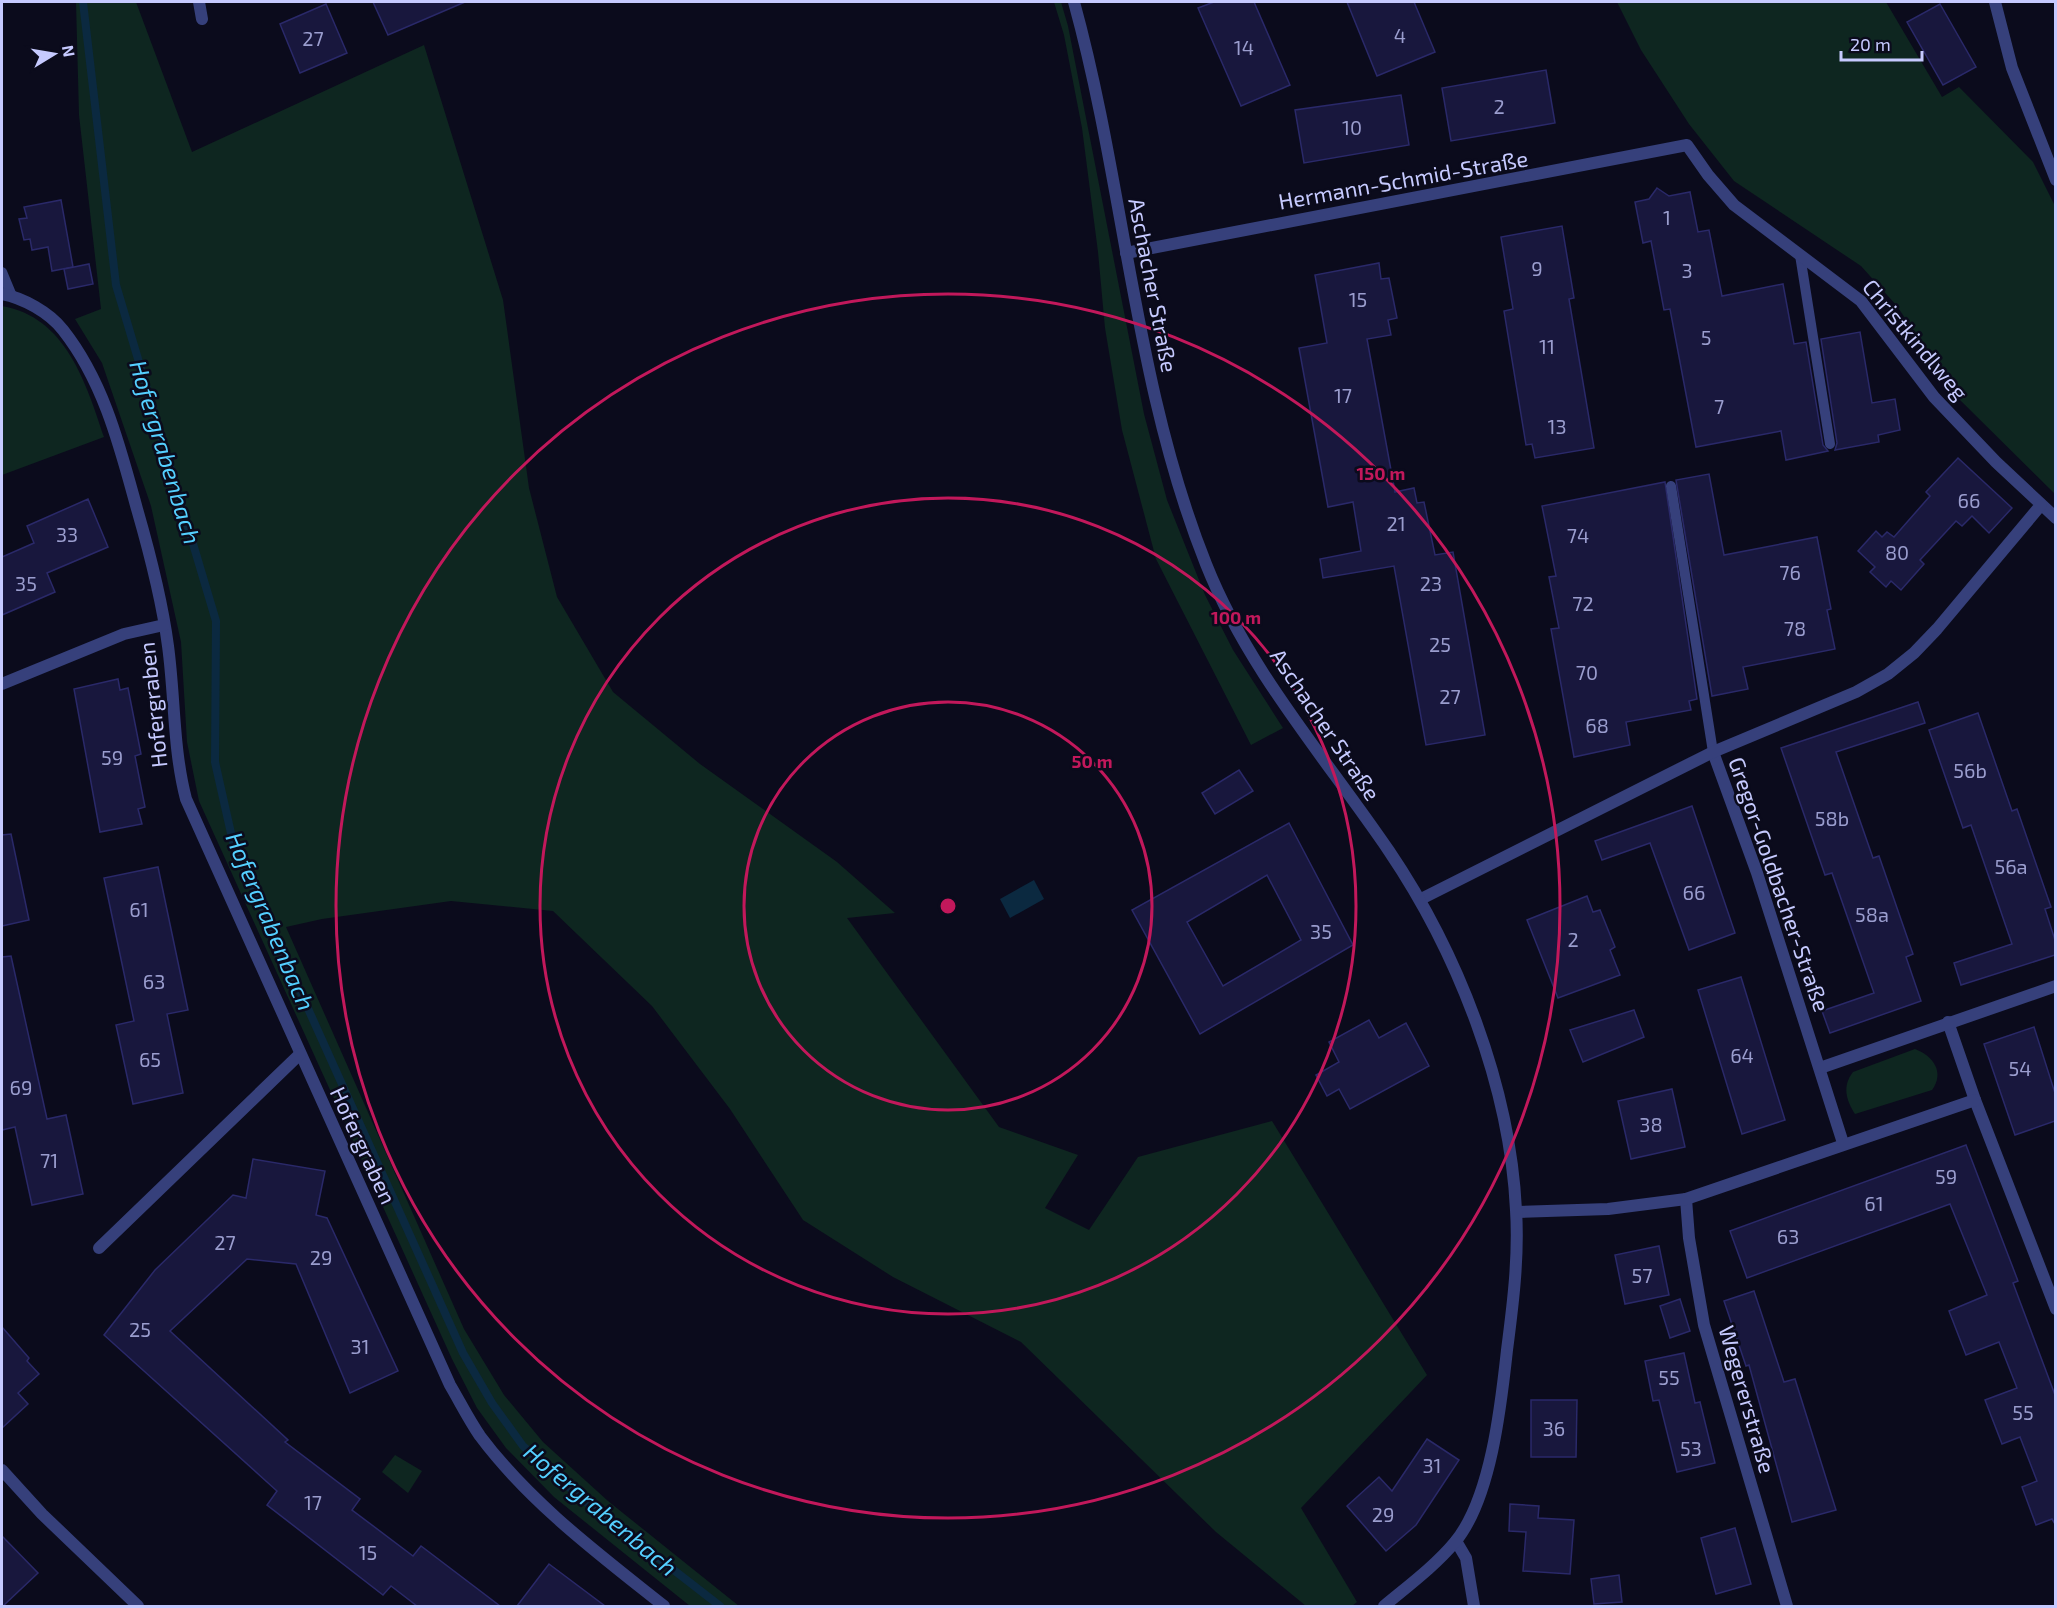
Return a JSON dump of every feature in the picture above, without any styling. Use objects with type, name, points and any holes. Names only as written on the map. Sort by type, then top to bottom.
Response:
[{"type":"street","points":[[199,2],[202,19]]},
{"type":"street","name":"Aschacher Straße","points":[[1074,2],[1091,70],[1126,253],[1171,465],[1208,570],[1233,622],[1285,708],[1420,899],[1451,962],[1492,1071],[1512,1166],[1516,1212],[1513,1303],[1502,1395],[1482,1492],[1473,1515],[1456,1541]]},
{"type":"street","points":[[1995,2],[2012,68],[2055,180]]},
{"type":"street","name":"Hermann-Schmid-Straße","points":[[1126,253],[1687,145]]},
{"type":"street","name":"Christkindlweg","points":[[1687,145],[1708,175],[1734,205],[1861,301],[1934,397],[1996,462],[2055,518]]},
{"type":"street","name":"Hofergraben","points":[[7,295],[34,306],[62,328],[88,366],[107,408],[150,556],[164,625],[177,757],[186,799],[450,1385],[480,1435],[520,1483],[597,1552],[664,1606]]},
{"type":"street","points":[[1713,752],[1856,692],[1888,674],[1914,653],[1937,628],[2042,505]]},
{"type":"street","name":"Hofergraben","points":[[2,684],[124,634],[164,625]]},
{"type":"street","name":"Gregor-Goldbacher-Straße","points":[[1420,899],[1713,752],[1757,873],[1843,1143]]},
{"type":"street","points":[[1820,1068],[2055,986]]},
{"type":"street","points":[[1948,1022],[1975,1100],[2055,1309]]},
{"type":"street","points":[[99,1248],[300,1054]]},
{"type":"street","points":[[1516,1212],[1608,1209],[1686,1199],[1843,1143],[1975,1100]]},
{"type":"street","name":"Wegererstraße","points":[[1686,1199],[1689,1238],[1704,1325],[1787,1606]]},
{"type":"street","points":[[2,1470],[42,1514],[138,1606]]},
{"type":"street","points":[[1384,1606],[1456,1541],[1466,1558],[1474,1606]]},
{"type":"lane","points":[[1800,255],[1830,444]]},
{"type":"lane","points":[[2,272],[7,295]]},
{"type":"lane","points":[[1671,486],[1713,752]]},
{"type":"green space","points":[[76,2],[136,2],[192,152],[424,45],[503,300],[529,488],[557,597],[613,692],[700,764],[837,862],[895,913],[847,918],[999,1127],[1078,1155],[1045,1208],[1089,1230],[1138,1157],[1272,1121],[1427,1375],[1301,1508],[1357,1602],[1352,1606],[1306,1606],[1216,1532],[1021,1342],[893,1277],[803,1220],[730,1109],[652,1006],[553,911],[451,901],[322,919],[286,927],[464,1329],[504,1395],[543,1442],[608,1501],[739,1606],[690,1606],[554,1497],[506,1448],[477,1408],[452,1359],[199,801],[187,742],[181,642],[151,506],[102,363],[75,319],[101,309],[79,115]]},
{"type":"green space","points":[[1054,2],[1061,2],[1068,26],[1144,414],[1167,500],[1205,595],[1233,650],[1283,728],[1251,745],[1156,559],[1122,430],[1105,328],[1082,128],[1064,35]]},
{"type":"green space","points":[[1617,2],[1886,2],[1942,97],[1959,87],[2033,162],[2055,206],[2055,494],[1958,398],[1897,306],[1861,266],[1734,181],[1689,124],[1641,50]]},
{"type":"green space","points":[[2,306],[24,313],[42,324],[58,338],[81,375],[104,437],[2,475]]},
{"type":"green space","points":[[1915,1049],[1932,1060],[1935,1065],[1937,1077],[1932,1090],[1855,1114],[1849,1104],[1846,1088],[1853,1072]]},
{"type":"green space","points":[[395,1455],[422,1471],[408,1493],[382,1472]]},
{"type":"water","points":[[1034,880],[1044,899],[1010,918],[1000,899]]},
{"type":"building","points":[[373,2],[465,2],[388,35]]},
{"type":"building","points":[[1214,2],[1254,2],[1290,85],[1241,106],[1198,8]]},
{"type":"building","points":[[1347,2],[1414,2],[1435,52],[1377,76]]},
{"type":"building","points":[[326,4],[347,53],[300,73],[280,24]]},
{"type":"building","points":[[1940,4],[1976,67],[1943,85],[1907,22]]},
{"type":"building","points":[[1546,70],[1555,123],[1451,141],[1442,88]]},
{"type":"building","points":[[1401,95],[1409,145],[1304,163],[1295,110]]},
{"type":"building","points":[[1657,188],[1669,196],[1690,192],[1698,232],[1709,230],[1722,296],[1783,284],[1794,344],[1806,342],[1823,445],[1828,451],[1786,460],[1781,431],[1696,447],[1670,309],[1664,310],[1651,241],[1643,243],[1635,202],[1649,199]]},
{"type":"building","points":[[61,200],[73,267],[52,271],[48,247],[32,250],[30,239],[24,240],[19,219],[27,218],[24,207]]},
{"type":"building","points":[[1562,226],[1574,298],[1569,299],[1594,448],[1535,458],[1532,444],[1526,445],[1504,311],[1513,309],[1501,237]]},
{"type":"building","points":[[1379,263],[1381,279],[1389,278],[1397,318],[1388,320],[1391,335],[1367,339],[1395,492],[1414,488],[1417,503],[1424,502],[1435,555],[1453,552],[1485,735],[1426,745],[1394,566],[1323,578],[1320,559],[1361,551],[1353,502],[1328,507],[1299,348],[1327,343],[1315,275]]},
{"type":"building","points":[[89,264],[93,284],[68,289],[64,269]]},
{"type":"building","points":[[1860,332],[1872,403],[1895,399],[1900,430],[1878,435],[1879,442],[1835,450],[1837,443],[1821,339]]},
{"type":"building","points":[[1958,458],[2012,508],[1989,533],[1972,516],[1962,526],[1956,521],[1920,560],[1924,564],[1901,590],[1891,581],[1886,587],[1870,572],[1875,567],[1858,551],[1876,531],[1882,537],[1887,532],[1894,537],[1930,496],[1926,492]]},
{"type":"building","points":[[1709,474],[1724,555],[1817,537],[1831,609],[1827,610],[1835,649],[1743,667],[1748,689],[1712,696],[1676,480]]},
{"type":"building","points":[[1665,482],[1697,699],[1689,701],[1691,710],[1626,722],[1630,745],[1574,757],[1551,629],[1559,628],[1549,577],[1556,576],[1542,506]]},
{"type":"building","points":[[88,499],[108,547],[47,573],[55,592],[2,615],[2,557],[34,543],[27,526]]},
{"type":"building","points":[[118,679],[120,690],[128,688],[141,754],[135,756],[145,807],[138,809],[142,824],[100,832],[74,689]]},
{"type":"building","points":[[1918,702],[1925,723],[1836,752],[1873,858],[1879,856],[1913,954],[1906,957],[1921,1001],[1830,1033],[1822,1011],[1874,993],[1832,873],[1825,875],[1781,748]]},
{"type":"building","points":[[1978,713],[2012,811],[2017,809],[2051,907],[2045,909],[2055,940],[2055,955],[1961,985],[1954,963],[2012,944],[1971,825],[1963,828],[1929,730]]},
{"type":"building","points":[[1239,770],[1253,791],[1215,814],[1202,793]]},
{"type":"building","points":[[1692,806],[1735,933],[1689,950],[1650,843],[1602,860],[1595,841]]},
{"type":"building","points":[[1289,823],[1353,945],[1200,1034],[1132,910]],"holes":[[[1267,875],[1301,940],[1223,986],[1187,922]]]},
{"type":"building","points":[[11,834],[29,920],[2,926],[2,835]]},
{"type":"building","points":[[158,867],[188,1010],[167,1014],[183,1093],[133,1104],[116,1025],[134,1021],[104,878]]},
{"type":"building","points":[[1587,896],[1593,912],[1600,910],[1615,947],[1610,950],[1620,975],[1558,998],[1527,920]]},
{"type":"building","points":[[11,956],[47,1119],[66,1115],[83,1194],[32,1205],[15,1127],[2,1130],[2,957]]},
{"type":"building","points":[[1741,977],[1785,1120],[1742,1134],[1698,990]]},
{"type":"building","points":[[1634,1010],[1644,1037],[1583,1062],[1570,1030]]},
{"type":"building","points":[[1369,1020],[1379,1038],[1406,1023],[1429,1066],[1350,1109],[1339,1089],[1327,1096],[1316,1075],[1339,1062],[1329,1042]]},
{"type":"building","points":[[2034,1027],[2055,1093],[2055,1121],[2015,1135],[1984,1044]]},
{"type":"building","points":[[1672,1089],[1685,1147],[1631,1159],[1618,1101]]},
{"type":"building","points":[[1966,1145],[2018,1281],[2013,1283],[2055,1395],[2055,1524],[2052,1519],[2036,1525],[2022,1487],[2037,1481],[2020,1437],[2002,1444],[1985,1400],[2017,1388],[1999,1342],[1966,1355],[1949,1311],[1987,1295],[1950,1204],[1747,1278],[1730,1231]]},
{"type":"building","points":[[253,1159],[325,1171],[316,1215],[327,1218],[398,1371],[350,1393],[296,1264],[247,1259],[170,1331],[288,1440],[285,1442],[360,1499],[352,1510],[413,1556],[421,1546],[500,1606],[417,1606],[391,1586],[383,1595],[267,1505],[277,1491],[104,1335],[155,1270],[233,1195],[246,1198]]},
{"type":"building","points":[[1659,1246],[1669,1295],[1625,1304],[1615,1255]]},
{"type":"building","points":[[1754,1291],[1784,1382],[1795,1379],[1836,1510],[1792,1522],[1749,1365],[1746,1366],[1724,1301]]},
{"type":"building","points":[[1680,1299],[1690,1331],[1670,1338],[1660,1306]]},
{"type":"building","points":[[2,1327],[29,1358],[27,1361],[39,1374],[18,1393],[28,1404],[2,1428]]},
{"type":"building","points":[[1684,1353],[1695,1403],[1700,1402],[1715,1463],[1677,1472],[1659,1400],[1653,1401],[1645,1361]]},
{"type":"building","points":[[1531,1400],[1577,1400],[1576,1457],[1531,1457]]},
{"type":"building","points":[[1427,1439],[1459,1460],[1416,1525],[1386,1551],[1347,1506],[1379,1477],[1392,1491]]},
{"type":"building","points":[[1510,1504],[1539,1506],[1538,1518],[1574,1520],[1570,1574],[1523,1571],[1526,1532],[1509,1531]]},
{"type":"building","points":[[1735,1528],[1751,1584],[1716,1594],[1701,1538]]},
{"type":"building","points":[[2,1536],[38,1573],[3,1606],[2,1606]]},
{"type":"building","points":[[549,1564],[605,1606],[517,1606]]},
{"type":"building","points":[[1619,1575],[1622,1602],[1594,1604],[1591,1579]]},
{"type":"waterway","name":"Hofergrabenbach","points":[[83,2],[116,285],[216,621],[215,762],[233,842],[463,1353],[492,1403],[523,1446],[581,1498],[720,1606]]}]
